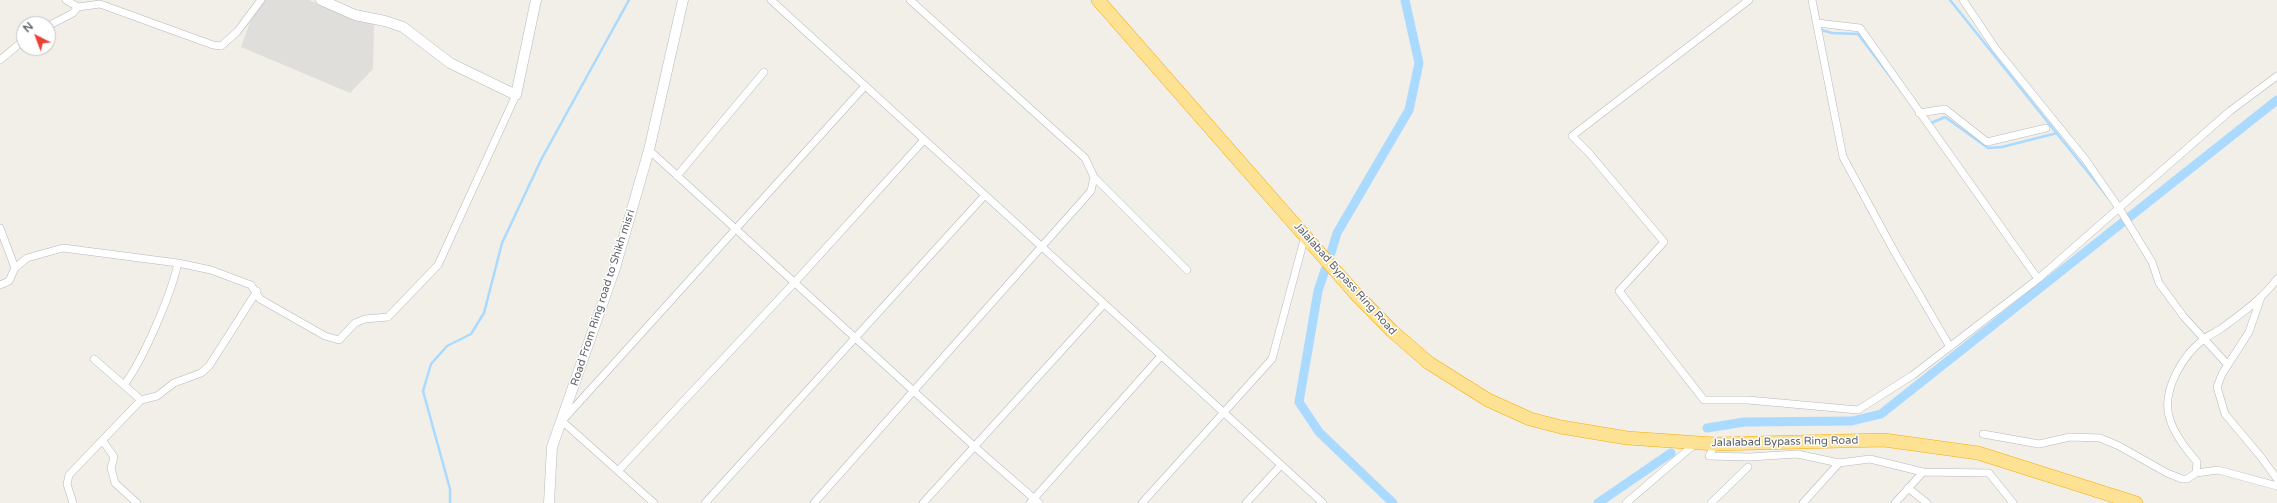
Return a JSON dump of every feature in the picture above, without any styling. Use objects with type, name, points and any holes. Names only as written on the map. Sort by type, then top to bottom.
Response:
[{"type":"highway","name":"Jalalabad Bypass Ring Road","points":[[1098,0],[1306,236],[1392,331],[1429,363],[1488,400],[1530,419],[1561,427],[1627,438],[1715,444],[1884,440],[1978,453],[2136,503]]},
{"type":"street","points":[[66,0],[78,7],[100,4],[213,45],[221,46],[237,32],[261,0]]},
{"type":"street","points":[[322,0],[355,15],[385,21],[403,27],[450,63],[516,95]]},
{"type":"street","points":[[0,285],[9,281],[15,268],[34,255],[63,248],[178,263],[211,270],[251,285],[257,290],[260,298],[325,336],[338,340],[355,322],[365,319],[388,317],[438,265],[516,95],[536,0]]},
{"type":"street","name":"Road From Ring road to Shikh misri","points":[[549,503],[552,447],[615,268],[649,150],[684,0]]},
{"type":"street","points":[[771,0],[1323,503]]},
{"type":"street","points":[[910,0],[1084,158],[1094,177],[1187,270]]},
{"type":"street","points":[[1749,0],[1572,136],[1589,153],[1664,242],[1619,291],[1704,400],[1748,400],[1858,410],[1913,376],[2038,279],[2230,111],[2277,76]]},
{"type":"street","points":[[1812,0],[1843,157],[1894,251],[1950,347]]},
{"type":"street","points":[[1963,0],[1996,48],[2085,159],[2119,208],[2152,262],[2159,283],[2204,339],[2228,365]]},
{"type":"street","points":[[56,22],[73,13],[78,7]]},
{"type":"street","points":[[1817,23],[1860,28],[2038,279]]},
{"type":"street","points":[[0,60],[16,47]]},
{"type":"street","points":[[677,176],[764,72]]},
{"type":"street","points":[[654,503],[562,421],[865,86]]},
{"type":"street","points":[[1919,113],[1945,109],[1987,142],[2046,128]]},
{"type":"street","points":[[618,471],[795,282],[924,140]]},
{"type":"street","points":[[649,150],[1035,501],[1161,356]]},
{"type":"street","points":[[814,503],[1091,191],[1094,177]]},
{"type":"street","points":[[705,503],[985,195]]},
{"type":"street","points":[[0,228],[15,268]]},
{"type":"street","points":[[1142,503],[1272,359],[1306,236]]},
{"type":"street","points":[[124,385],[132,374],[162,309],[178,263]]},
{"type":"street","points":[[2196,473],[2197,462],[2180,440],[2168,415],[2168,401],[2171,386],[2180,367],[2204,339],[2222,328],[2261,297],[2277,279]]},
{"type":"street","points":[[73,503],[67,484],[69,475],[141,400],[157,396],[174,383],[201,374],[209,366],[257,290]]},
{"type":"street","points":[[2261,297],[2249,332],[2228,365],[2217,387],[2225,414],[2261,457],[2277,479]]},
{"type":"street","points":[[923,503],[1104,304]]},
{"type":"street","points":[[94,360],[141,400]]},
{"type":"street","points":[[1983,434],[2039,444],[2070,437],[2100,438],[2119,446],[2167,473],[2182,479],[2196,473],[2218,470],[2277,486]]},
{"type":"street","points":[[103,441],[114,457],[111,468],[115,483],[136,503]]},
{"type":"street","points":[[1627,503],[1698,442]]},
{"type":"street","points":[[1715,444],[1709,456],[1750,457],[1797,454],[1839,464],[1870,459],[1923,472],[1989,473],[2013,503]]},
{"type":"street","points":[[1803,503],[1839,464]]},
{"type":"street","points":[[1246,503],[1281,465]]},
{"type":"street","points":[[1711,503],[1748,467]]},
{"type":"street","points":[[1895,503],[1923,472]]},
{"type":"street","points":[[1908,488],[1927,503]]},
{"type":"shaded area","points":[[258,0],[309,0],[374,24],[373,69],[350,93],[241,47]]},
{"type":"waterway","points":[[450,503],[450,489],[423,391],[431,364],[447,346],[471,334],[484,313],[502,243],[542,158],[629,0]]},
{"type":"waterway","points":[[1331,253],[1337,233],[1409,110],[1419,63],[1405,0]]},
{"type":"waterway","points":[[1950,0],[2107,196]]},
{"type":"waterway","points":[[1818,29],[1832,33],[1858,34],[1902,92]]},
{"type":"waterway","points":[[1707,428],[1744,422],[1852,421],[1881,414],[2277,100]]},
{"type":"waterway","points":[[1929,124],[1945,117],[1988,148],[2002,147],[2057,133]]},
{"type":"waterway","points":[[1325,270],[1318,291],[1299,402],[1319,432],[1393,503]]},
{"type":"waterway","points":[[1598,503],[1671,453]]}]
